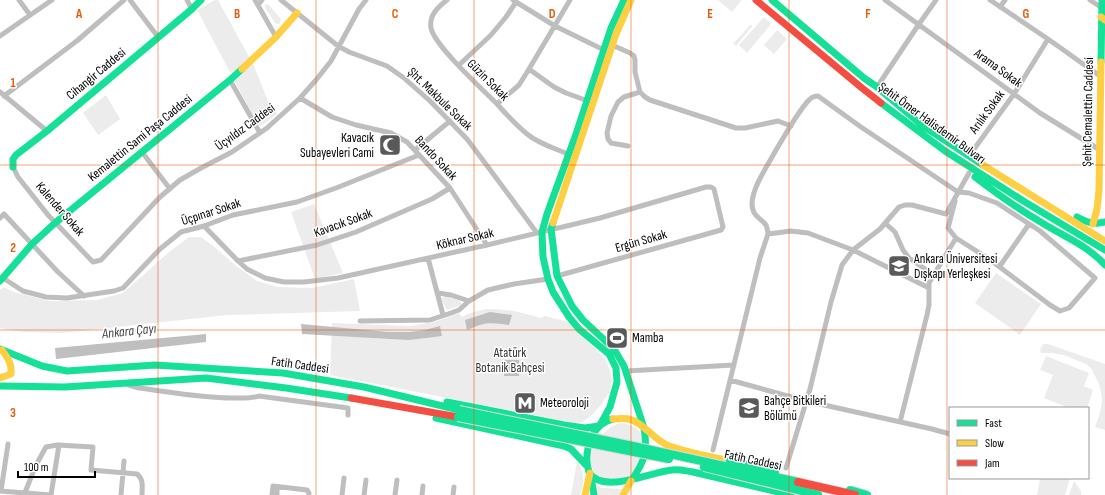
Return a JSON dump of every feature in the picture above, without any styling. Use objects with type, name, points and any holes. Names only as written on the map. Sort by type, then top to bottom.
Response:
[{"type":"main road","name":"Cihangir Caddesi","points":[[13,168],[13,159],[16,155],[47,131],[201,0]]},
{"type":"main road","points":[[586,465],[590,441],[610,407],[617,382],[616,368],[609,354],[579,329],[569,317],[553,292],[548,279],[543,257],[540,233],[588,101],[611,28],[624,0]]},
{"type":"main road","points":[[623,495],[640,468],[646,454],[647,441],[644,428],[626,371],[614,349],[583,320],[572,306],[557,276],[551,230],[617,30],[631,0]]},
{"type":"main road","name":"Şehit Ömer Halisdemir Bulvarı","points":[[756,0],[783,24],[862,88],[945,150],[1025,202],[1094,239],[1105,241]]},
{"type":"main road","name":"Şehit Ömer Halisdemir Bulvarı","points":[[772,0],[923,126],[1030,195],[1094,239],[1105,250]]},
{"type":"main road","name":"Şehit Cemalettin Caddesi","points":[[1089,223],[1096,216],[1099,200],[1100,76],[1103,18],[1102,4]]},
{"type":"main road","name":"Kemalettin Sami Paşa Caddesi","points":[[2,280],[32,244],[55,223],[230,80],[276,37],[297,13]]},
{"type":"main road","points":[[862,88],[872,98],[1017,208],[1089,251],[1105,265]]},
{"type":"main road","points":[[1030,195],[1089,223],[1101,224],[1105,222]]},
{"type":"main road","points":[[1053,230],[1070,238],[1094,239],[1095,231],[1089,223]]},
{"type":"main road","points":[[0,378],[5,378],[11,374],[12,368],[11,362],[1,349]]},
{"type":"main road","name":"Fatih Caddesi","points":[[1,349],[42,366],[67,371],[155,365],[283,372],[364,387],[458,413],[688,463],[818,495]]},
{"type":"main road","name":"Fatih Caddesi","points":[[0,386],[65,387],[206,378],[286,388],[394,405],[458,413],[638,447],[855,495]]},
{"type":"main road","points":[[404,397],[462,404],[585,428],[599,426],[606,421],[615,419],[631,420],[668,445],[867,495]]},
{"type":"main road","points":[[394,405],[432,418],[564,446],[571,449],[586,465],[590,473],[594,495]]},
{"type":"main road","points":[[590,473],[599,482],[611,485],[620,485],[673,470],[700,473],[791,495]]},
{"type":"main road","points":[[585,495],[590,473]]},
{"type":"street","points":[[19,0],[30,15]]},
{"type":"street","points":[[0,36],[52,0]]},
{"type":"street","points":[[47,131],[2,94],[78,40],[124,0]]},
{"type":"street","points":[[130,0],[158,37]]},
{"type":"street","points":[[187,0],[192,9]]},
{"type":"street","points":[[262,0],[256,2],[276,37]]},
{"type":"street","name":"Şht. Makbule Sokak","points":[[281,0],[338,46],[349,52],[387,66],[404,78],[430,101],[466,140],[540,233]]},
{"type":"street","name":"Güzin Sokak","points":[[447,0],[432,15],[431,28],[434,36],[459,66],[527,134],[545,145],[568,154]]},
{"type":"street","points":[[497,104],[519,85],[570,0]]},
{"type":"street","name":"Arama Sokak","points":[[885,0],[1040,113],[1100,150]]},
{"type":"street","points":[[877,87],[936,0]]},
{"type":"street","points":[[990,0],[1100,76]]},
{"type":"street","points":[[1000,7],[1005,0]]},
{"type":"street","points":[[1090,0],[1102,4]]},
{"type":"street","name":"Üçyıldız Caddesi","points":[[93,262],[101,260],[160,198],[180,180],[232,152],[260,133],[300,98],[331,61],[364,1]]},
{"type":"street","points":[[459,66],[506,17],[515,1],[554,26],[604,50]]},
{"type":"street","name":"Arılık Sokak","points":[[969,156],[1014,94],[1048,39]]},
{"type":"street","points":[[612,45],[634,56],[635,72],[640,92],[650,100],[736,128],[745,128],[778,121],[791,126]]},
{"type":"street","points":[[529,69],[566,94],[588,101]]},
{"type":"street","points":[[230,80],[260,133]]},
{"type":"street","points":[[628,146],[612,143],[608,138],[607,133],[611,116],[618,102],[640,92]]},
{"type":"street","points":[[713,450],[760,258],[768,234],[766,225],[755,214],[753,209],[753,196],[762,175],[808,100],[814,96],[818,96],[958,193],[969,193],[997,204],[1040,230],[1095,278],[1069,308],[1060,311],[1050,305],[1000,266],[956,238],[948,228],[958,193]]},
{"type":"street","name":"Bando Sokak","points":[[300,98],[332,117],[356,126],[391,133],[407,142],[450,188],[487,245]]},
{"type":"street","name":"Üçpınar Sokak","points":[[2,280],[23,290],[46,297],[67,298],[114,291],[123,288],[160,249],[181,232],[204,226],[233,215],[297,202],[336,188],[417,152],[450,121]]},
{"type":"street","points":[[142,152],[170,189]]},
{"type":"street","name":"Kalender Sokak","points":[[13,168],[18,177],[48,215],[93,262]]},
{"type":"street","points":[[786,468],[806,401],[842,265],[853,250],[880,229],[899,207],[912,205],[946,214],[970,173]]},
{"type":"street","name":"Köknar Sokak","points":[[204,226],[247,269],[265,278],[284,282],[304,282],[338,278],[540,233],[607,216],[706,187],[714,189],[721,220]]},
{"type":"street","name":"Kavacık Sokak","points":[[238,261],[317,245],[356,232],[432,199],[450,188]]},
{"type":"street","points":[[0,218],[4,214],[58,272],[84,296]]},
{"type":"street","name":"Ergün Sokak","points":[[557,276],[721,230],[723,227],[721,220]]},
{"type":"street","points":[[885,223],[895,232],[903,250],[909,258],[934,275]]},
{"type":"street","points":[[1000,266],[1029,224]]},
{"type":"street","points":[[768,234],[790,231],[808,233],[853,250],[929,288]]},
{"type":"street","points":[[900,422],[927,315],[929,305],[929,283],[956,238]]},
{"type":"street","points":[[428,258],[443,316]]},
{"type":"street","points":[[360,321],[430,320],[459,310],[469,301],[488,290],[514,284],[548,279]]},
{"type":"street","points":[[438,293],[469,301]]},
{"type":"street","points":[[626,371],[734,365]]},
{"type":"street","points":[[730,380],[806,401],[949,434]]},
{"type":"street","points":[[124,383],[139,388],[200,396],[221,398],[252,398],[259,396],[348,408],[348,415]]},
{"type":"street","points":[[8,444],[2,469],[1,491],[10,493],[51,495],[59,445]]},
{"type":"street","points":[[25,494],[36,465],[46,447],[59,445],[93,447],[91,470],[137,474],[142,480],[142,495]]},
{"type":"street","points":[[121,495],[124,461]]},
{"type":"street","points":[[342,495],[344,478]]},
{"type":"street","points":[[364,495],[366,480]]},
{"type":"street","points":[[395,495],[397,480]]},
{"type":"street","points":[[272,495],[275,486]]},
{"type":"street","points":[[275,486],[277,495]]},
{"type":"street","points":[[275,486],[307,490],[310,493],[309,495]]},
{"type":"street","points":[[422,495],[424,486]]},
{"type":"street","points":[[453,495],[454,487]]},
{"type":"green space","points":[[215,0],[218,0],[254,66],[269,104],[277,114],[261,126],[257,123],[197,10]]},
{"type":"green space","points":[[718,0],[740,0],[741,1],[732,12]]},
{"type":"green space","points":[[266,4],[269,5],[281,19],[279,24],[276,24],[265,8]]},
{"type":"green space","points":[[764,17],[771,24],[747,53],[739,45]]},
{"type":"green space","points":[[750,25],[753,25],[736,46],[733,44]]},
{"type":"green space","points":[[777,30],[787,39],[774,54],[764,45]]},
{"type":"green space","points":[[106,95],[120,119],[98,135],[83,113]]},
{"type":"green space","points":[[314,204],[343,273],[315,279],[291,212]]},
{"type":"green space","points":[[189,237],[201,237],[257,281],[278,287],[312,288],[354,279],[360,311],[227,315],[62,333],[23,332],[0,328],[0,290],[4,287],[14,292],[49,301],[97,300],[123,293],[169,252]]},
{"type":"green space","points":[[996,273],[1041,304],[1020,335],[975,303]]},
{"type":"green space","points":[[446,296],[460,301],[462,305],[447,310],[442,301],[442,298]]},
{"type":"green space","name":"Atatürk Botanik Bahçesi","points":[[486,309],[514,311],[540,318],[545,316],[569,322],[605,359],[610,370],[612,381],[610,391],[601,405],[591,416],[582,422],[575,423],[330,375],[332,323],[410,326],[434,322],[459,313],[462,317],[470,313]]},
{"type":"green space","points":[[1043,344],[1048,344],[1105,364],[1105,430],[1095,427],[1099,416],[1102,397],[1099,384],[1091,368],[1086,364],[1064,355],[1041,353],[1040,350]]},
{"type":"green space","points":[[1046,356],[1089,373],[1084,386],[1093,390],[1087,407],[1066,407],[1044,398],[1053,375],[1040,370]]},
{"type":"green space","points":[[621,423],[635,427],[638,430],[642,441],[641,455],[635,469],[628,478],[619,482],[608,481],[602,479],[594,472],[591,464],[591,456],[598,439],[613,426]]},
{"type":"green space","points":[[577,462],[583,473],[582,486],[580,495],[571,495]]},
{"type":"green space","points":[[1040,479],[1070,479],[1065,495],[1037,495]]},
{"type":"green space","points":[[1074,481],[1081,491],[1081,495],[1069,495]]},
{"type":"green space","points":[[596,485],[602,488],[622,489],[619,495],[597,495]]},
{"type":"shaded area","points":[[490,312],[512,315],[509,325],[488,323],[478,325],[467,330],[465,320]]},
{"type":"shaded area","points":[[301,324],[388,332],[410,332],[440,326],[442,336],[409,340],[302,334]]},
{"type":"shaded area","points":[[206,334],[206,342],[56,359],[55,348]]},
{"type":"shaded area","points":[[504,360],[519,360],[519,376],[504,376],[504,370],[506,368]]},
{"type":"traffic: fast","points":[[13,167],[13,159],[16,155],[47,131],[201,0]]},
{"type":"traffic: fast","points":[[600,425],[610,407],[617,382],[616,368],[609,354],[579,329],[569,317],[553,292],[548,279],[543,257],[542,232],[611,28],[624,0]]},
{"type":"traffic: fast","points":[[772,0],[923,126],[983,165]]},
{"type":"traffic: fast","points":[[1101,62],[1102,0]]},
{"type":"traffic: fast","points":[[0,281],[32,244],[55,223],[242,69]]},
{"type":"traffic: fast","points":[[881,103],[945,151],[1025,202],[1105,250]]},
{"type":"traffic: fast","points":[[975,177],[1026,213],[1084,247],[1105,265]]},
{"type":"traffic: fast","points":[[1077,217],[1090,222],[1105,222]]},
{"type":"traffic: fast","points":[[553,223],[551,229],[557,276],[572,306],[583,320],[614,349],[624,366],[644,428]]},
{"type":"traffic: fast","points":[[0,349],[42,366],[67,371],[155,365],[283,373],[364,387],[459,410]]},
{"type":"traffic: fast","points":[[0,386],[65,387],[206,378],[351,398]]},
{"type":"traffic: fast","points":[[447,402],[564,425],[585,428],[599,426]]},
{"type":"traffic: fast","points":[[459,410],[798,482]]},
{"type":"traffic: fast","points":[[458,417],[669,459]]},
{"type":"traffic: fast","points":[[436,418],[564,446],[571,449],[586,465]]},
{"type":"traffic: fast","points":[[613,419],[606,421],[597,428],[591,438],[587,455],[587,464],[589,472],[595,479],[604,482],[615,482],[672,470],[680,470],[791,495]]},
{"type":"traffic: fast","points":[[631,481],[640,468],[644,456],[646,444],[644,428]]},
{"type":"traffic: fast","points":[[730,461],[775,472]]},
{"type":"traffic: fast","points":[[704,467],[818,495]]},
{"type":"traffic: fast","points":[[591,477],[594,495]]},
{"type":"traffic: fast","points":[[850,490],[867,495]]},
{"type":"traffic: slow","points":[[553,223],[616,34],[631,0]]},
{"type":"traffic: slow","points":[[242,69],[276,37],[297,13]]},
{"type":"traffic: slow","points":[[1101,17],[1105,20]]},
{"type":"traffic: slow","points":[[1093,224],[1097,209],[1099,190],[1101,62]]},
{"type":"traffic: slow","points":[[983,165],[1105,241]]},
{"type":"traffic: slow","points":[[0,378],[11,374],[9,361],[2,350]]},
{"type":"traffic: slow","points":[[613,419],[629,419],[634,421],[644,427],[657,439],[675,448],[730,461]]},
{"type":"traffic: slow","points":[[585,495],[590,473]]},
{"type":"traffic: slow","points":[[623,495],[631,481]]},
{"type":"traffic: jam","points":[[756,0],[881,103]]},
{"type":"traffic: jam","points":[[351,398],[458,417]]},
{"type":"traffic: jam","points":[[798,482],[855,495]]},
{"type":"place","name":"Kavacık Subayevleri Cami","points":[[390,145]]},
{"type":"place","name":"Ankara Üniversitesi Dışkapı Yerleşkesi","points":[[899,266]]},
{"type":"place","name":"Mamba","points":[[617,338]]},
{"type":"place","name":"Meteoroloji","points":[[525,403]]},
{"type":"place","name":"Bahçe Bitkileri Bölümü","points":[[749,408]]},
{"type":"water label","name":"Ankara Çayı","points":[[129,331]]}]
